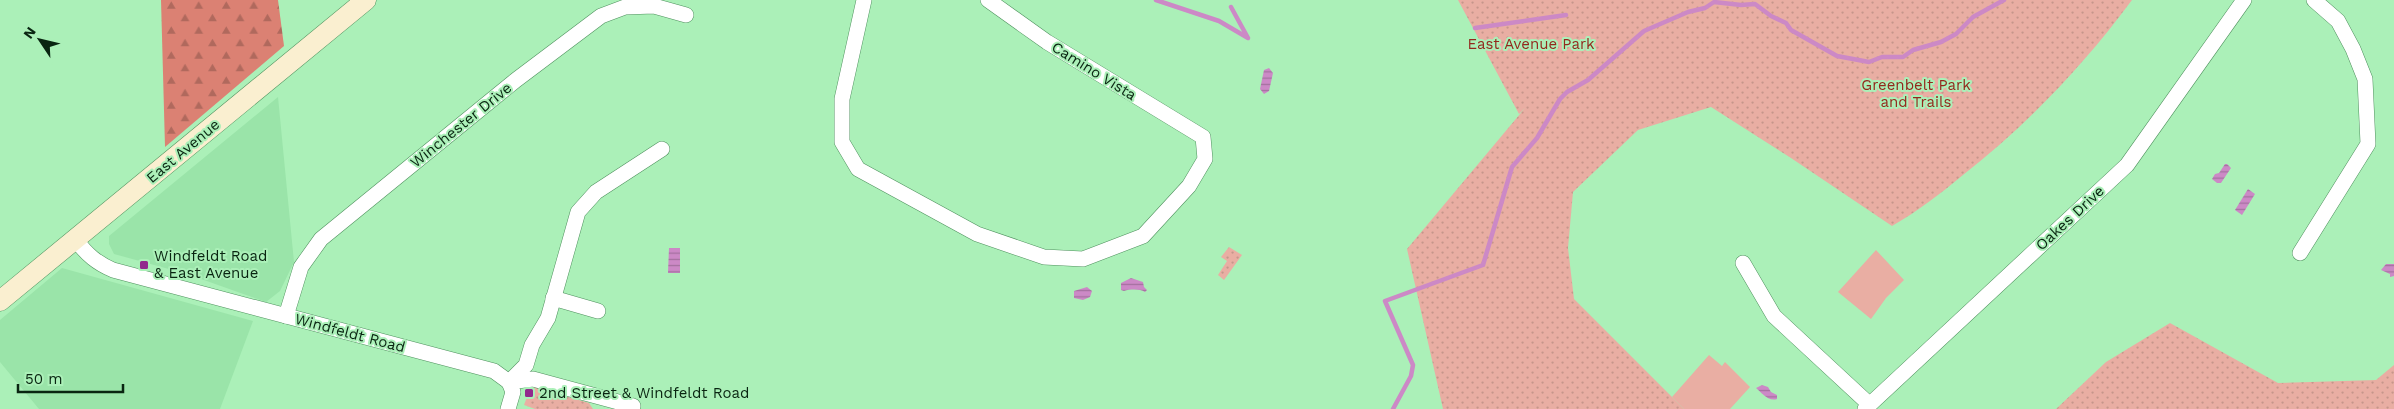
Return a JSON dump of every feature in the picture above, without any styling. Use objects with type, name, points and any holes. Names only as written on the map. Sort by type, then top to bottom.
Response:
[{"type":"street","name":"East Avenue","points":[[0,301],[366,0]]},
{"type":"street","name":"Camino Vista","points":[[864,0],[842,99],[842,142],[858,169],[977,234],[1044,257],[1083,259],[1143,236],[1189,186],[1205,159],[1203,137],[1046,42],[988,0]]},
{"type":"street","name":"Oakes Drive","points":[[1867,407],[2127,165],[2244,0]]},
{"type":"street","points":[[2300,253],[2368,144],[2365,79],[2353,49],[2338,21],[2314,0]]},
{"type":"street","name":"Winchester Drive","points":[[286,316],[301,267],[321,239],[495,96],[593,22],[601,16],[625,7],[654,6],[686,15]]},
{"type":"street","points":[[509,382],[526,365],[532,345],[548,318],[578,212],[596,192],[662,149]]},
{"type":"street","name":"Windfeldt Road","points":[[76,240],[86,254],[98,263],[114,270],[494,371],[509,382]]},
{"type":"street","points":[[1743,263],[1774,316],[1867,407]]},
{"type":"street","points":[[553,298],[598,311]]},
{"type":"street","points":[[509,382],[533,379],[609,405],[633,406]]},
{"type":"street","points":[[508,409],[513,392],[509,382]]},
{"type":"shaded area","points":[[1269,68],[1273,73],[1269,91],[1264,94],[1260,89],[1264,70]]},
{"type":"shaded area","points":[[278,97],[294,262],[280,291],[266,302],[187,274],[114,254],[109,244],[109,236]]},
{"type":"shaded area","points":[[2225,164],[2231,168],[2221,183],[2217,183],[2212,179]]},
{"type":"shaded area","points":[[2248,189],[2255,194],[2242,215],[2235,210]]},
{"type":"shaded area","points":[[669,248],[680,248],[680,273],[668,273]]},
{"type":"shaded area","points":[[2386,264],[2394,264],[2394,276],[2390,277],[2390,274],[2381,270]]},
{"type":"shaded area","points":[[62,268],[253,321],[220,409],[39,409],[0,362],[0,320]]},
{"type":"shaded area","points":[[1131,278],[1143,282],[1147,290],[1145,292],[1121,290],[1121,283]]},
{"type":"shaded area","points":[[1087,287],[1092,291],[1090,297],[1083,300],[1074,298],[1074,291]]},
{"type":"shaded area","points":[[1762,385],[1768,387],[1771,392],[1777,395],[1777,399],[1768,398],[1756,388]]},
{"type":"green space","points":[[161,0],[278,0],[284,46],[165,147]]},
{"type":"green space","name":"Greenbelt Park and Trails","points":[[1458,0],[2132,0],[2074,71],[2032,115],[1987,156],[1946,189],[1892,226],[1711,107],[1638,130],[1573,192],[1568,248],[1574,299],[1684,409],[1443,409],[1407,249],[1525,108],[1519,114]]},
{"type":"green space","points":[[1229,247],[1242,255],[1224,280],[1218,275],[1227,261],[1221,257]]},
{"type":"green space","points":[[1876,250],[1904,280],[1886,298],[1871,319],[1838,292]]},
{"type":"green space","points":[[2170,323],[2278,383],[2376,380],[2394,365],[2394,409],[2056,409],[2106,362]]},
{"type":"green space","points":[[1709,355],[1722,366],[1725,362],[1750,387],[1730,409],[1684,409],[1672,397]]},
{"type":"green space","points":[[534,387],[589,403],[593,409],[535,409],[524,405],[530,389]]},
{"type":"waterway","points":[[1156,0],[1219,21],[1248,38],[1231,7]]},
{"type":"waterway","points":[[1393,409],[1411,376],[1413,365],[1385,301],[1483,265],[1512,167],[1537,138],[1560,99],[1567,92],[1588,80],[1644,31],[1688,12],[1705,8],[1714,2],[1741,5],[1755,4],[1771,16],[1786,23],[1791,30],[1837,56],[1869,62],[1882,57],[1903,57],[1913,50],[1941,42],[1956,34],[1973,17],[2004,0]]},
{"type":"waterway","points":[[1475,28],[1566,15]]},
{"type":"place","name":"Windfeldt Road & East Avenue","points":[[144,265]]},
{"type":"place","name":"2nd Street & Windfeldt Road","points":[[529,393]]},
{"type":"park label","name":"East Avenue Park","points":[[1531,44]]}]
